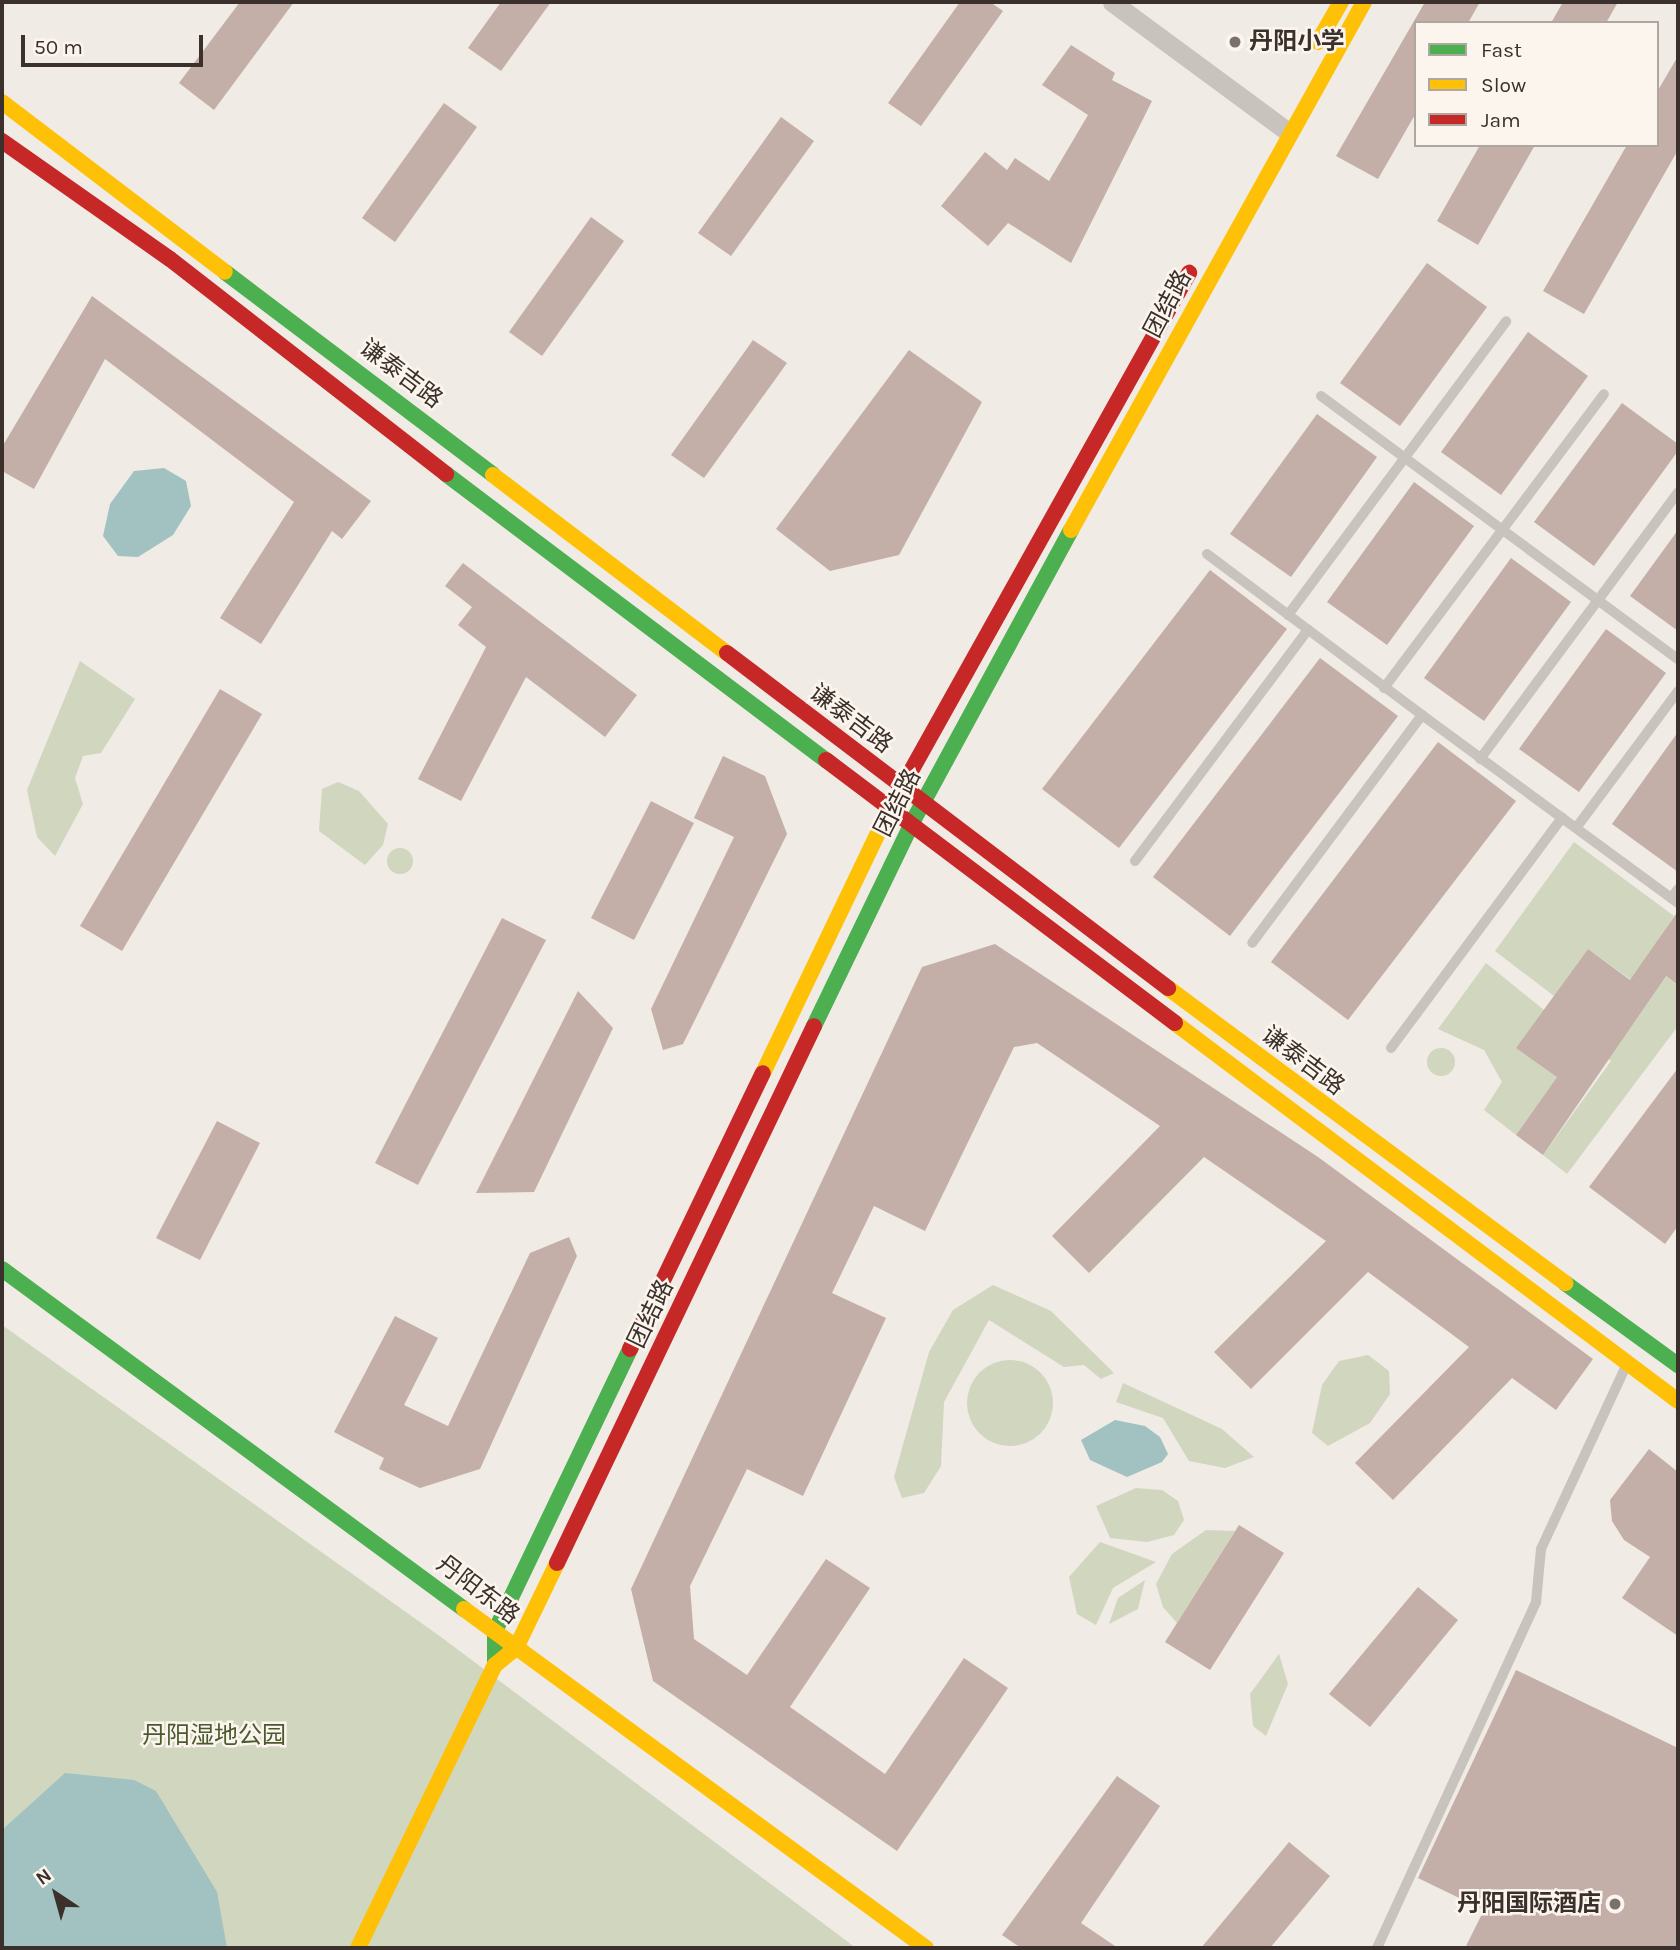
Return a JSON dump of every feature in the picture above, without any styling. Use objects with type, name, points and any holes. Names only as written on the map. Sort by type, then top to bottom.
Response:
[{"type":"street","points":[[1112,2],[1277,124]]},
{"type":"street","points":[[1307,62],[1341,2]]},
{"type":"street","name":"团结路","points":[[516,1648],[914,821],[1277,124],[1364,2]]},
{"type":"street","name":"谦泰吉路","points":[[2,102],[901,786],[925,800],[1352,1128],[1678,1365]]},
{"type":"street","name":"谦泰吉路","points":[[2,141],[170,259],[890,807],[914,821],[1678,1401]]},
{"type":"street","name":"团结路","points":[[495,1631],[890,807],[1199,254]]},
{"type":"street","name":"丹阳东路","points":[[2,1269],[926,1948]]},
{"type":"street","points":[[495,1631],[495,1665]]},
{"type":"street","points":[[358,1948],[495,1665],[516,1648]]},
{"type":"lane","points":[[1288,615],[1506,321]]},
{"type":"lane","points":[[1384,688],[1604,394]]},
{"type":"lane","points":[[1321,396],[1406,456],[1678,659]]},
{"type":"lane","points":[[1480,758],[1678,492]]},
{"type":"lane","points":[[1207,554],[1384,688],[1675,901],[1678,888]]},
{"type":"lane","points":[[1135,861],[1308,630]]},
{"type":"lane","points":[[1576,828],[1678,691]]},
{"type":"lane","points":[[1252,943],[1422,715]]},
{"type":"lane","points":[[1391,1048],[1562,818]]},
{"type":"lane","points":[[1377,1948],[1536,1601],[1545,1539],[1627,1363]]},
{"type":"green space","points":[[80,661],[135,699],[101,753],[83,756],[75,778],[83,804],[55,856],[37,837],[27,790]]},
{"type":"green space","points":[[338,782],[359,791],[388,824],[383,845],[365,865],[319,831],[322,789]]},
{"type":"green space","points":[[1574,842],[1674,916],[1644,961],[1678,985],[1678,1026],[1567,1174],[1543,1155],[1611,1061],[1572,1032],[1652,995],[1588,949],[1554,996],[1495,951]]},
{"type":"green space","points":[[400,848],[409,852],[413,861],[409,870],[400,874],[391,870],[387,861],[391,852]]},
{"type":"green space","points":[[1486,963],[1544,1010],[1557,1077],[1516,1135],[1484,1110],[1502,1082],[1484,1050],[1438,1029]]},
{"type":"green space","points":[[1441,1048],[1451,1052],[1455,1062],[1451,1072],[1441,1076],[1431,1072],[1427,1062],[1431,1052]]},
{"type":"green space","points":[[993,1285],[1051,1311],[1114,1373],[1101,1379],[1084,1365],[1064,1367],[989,1320],[944,1402],[941,1466],[924,1493],[902,1498],[894,1477],[929,1352],[953,1310]]},
{"type":"green space","name":"丹阳湿地公园","points":[[2,1325],[441,1637],[856,1948],[2,1948]]},
{"type":"green space","points":[[1368,1355],[1389,1371],[1390,1394],[1370,1423],[1328,1446],[1312,1433],[1322,1385],[1339,1361]]},
{"type":"green space","points":[[1010,1360],[1034,1367],[1046,1379],[1053,1403],[1046,1427],[1034,1439],[1010,1446],[986,1439],[974,1427],[967,1403],[974,1379],[986,1367]]},
{"type":"green space","points":[[1123,1383],[1222,1429],[1254,1457],[1225,1468],[1189,1461],[1163,1418],[1116,1402]]},
{"type":"green space","points":[[1136,1488],[1162,1490],[1178,1501],[1184,1520],[1174,1535],[1147,1542],[1110,1538],[1096,1506]]},
{"type":"green space","points":[[1206,1530],[1235,1531],[1177,1623],[1163,1607],[1156,1584],[1172,1554]]},
{"type":"green space","points":[[1100,1542],[1156,1562],[1113,1588],[1096,1625],[1077,1614],[1069,1577]]},
{"type":"green space","points":[[1145,1580],[1138,1609],[1109,1624],[1118,1598]]},
{"type":"green space","points":[[1279,1654],[1288,1684],[1266,1736],[1253,1726],[1250,1694]]},
{"type":"water","points":[[164,468],[186,481],[191,506],[173,535],[138,557],[118,556],[103,536],[110,504],[134,471]]},
{"type":"water","points":[[1115,1420],[1145,1426],[1160,1437],[1168,1454],[1162,1462],[1127,1477],[1090,1460],[1081,1440]]},
{"type":"water","points":[[65,1773],[134,1780],[156,1791],[217,1892],[227,1948],[2,1948],[2,1830]]},
{"type":"building","points":[[240,2],[294,2],[214,110],[179,83]]},
{"type":"building","points":[[501,2],[551,2],[501,71],[468,48]]},
{"type":"building","points":[[960,2],[990,2],[1003,11],[921,126],[888,103]]},
{"type":"building","points":[[1425,2],[1480,2],[1469,21],[1414,21]]},
{"type":"building","points":[[1563,2],[1618,2],[1607,21],[1552,21]]},
{"type":"building","points":[[1414,21],[1414,116],[1378,179],[1336,156]]},
{"type":"building","points":[[1071,45],[1115,73],[1112,80],[1152,101],[1071,263],[1008,223],[988,246],[941,206],[985,152],[1007,170],[1015,158],[1049,181],[1088,115],[1042,85]]},
{"type":"building","points":[[1678,56],[1678,150],[1584,314],[1543,291],[1626,147],[1659,147],[1659,89]]},
{"type":"building","points":[[444,103],[477,127],[395,242],[362,218]]},
{"type":"building","points":[[781,117],[814,141],[731,256],[698,233]]},
{"type":"building","points":[[1479,147],[1534,147],[1478,245],[1437,221]]},
{"type":"building","points":[[591,217],[624,241],[542,356],[509,332]]},
{"type":"building","points":[[1427,263],[1487,307],[1400,426],[1340,383]]},
{"type":"building","points":[[92,296],[371,501],[342,539],[332,531],[261,644],[220,618],[294,502],[105,359],[34,489],[2,471],[2,447]]},
{"type":"building","points":[[1528,332],[1588,376],[1501,495],[1441,452]]},
{"type":"building","points":[[753,340],[787,363],[704,478],[671,455]]},
{"type":"building","points":[[909,350],[982,402],[899,555],[830,571],[776,529]]},
{"type":"building","points":[[1622,403],[1678,444],[1678,451],[1594,566],[1534,522]]},
{"type":"building","points":[[1317,414],[1377,457],[1291,577],[1230,534]]},
{"type":"building","points":[[1414,482],[1474,526],[1387,645],[1327,602]]},
{"type":"building","points":[[1678,530],[1678,631],[1630,596]]},
{"type":"building","points":[[1511,558],[1571,602],[1484,721],[1424,678]]},
{"type":"building","points":[[463,563],[637,695],[605,737],[526,677],[461,801],[418,779],[486,647],[458,625],[472,607],[445,586]]},
{"type":"building","points":[[1210,570],[1287,629],[1119,848],[1042,789]]},
{"type":"building","points":[[1606,629],[1666,673],[1579,792],[1519,749]]},
{"type":"building","points":[[1320,658],[1398,716],[1230,936],[1153,877]]},
{"type":"building","points":[[220,689],[262,714],[122,951],[80,926]]},
{"type":"building","points":[[1678,732],[1678,872],[1612,824]]},
{"type":"building","points":[[1438,742],[1516,801],[1348,1020],[1271,962]]},
{"type":"building","points":[[723,756],[765,776],[787,834],[683,1044],[663,1050],[651,1009],[734,837],[694,818]]},
{"type":"building","points":[[651,801],[694,823],[634,940],[591,918]]},
{"type":"building","points":[[1678,911],[1678,985],[1666,976],[1543,1155],[1516,1135],[1557,1077],[1516,1048],[1588,949],[1630,980]]},
{"type":"building","points":[[502,918],[546,940],[418,1185],[375,1163]]},
{"type":"building","points":[[995,944],[1318,1157],[1593,1359],[1556,1410],[1512,1378],[1393,1500],[1355,1463],[1469,1347],[1368,1272],[1251,1389],[1214,1352],[1326,1241],[1204,1157],[1089,1273],[1052,1236],[1160,1126],[1037,1043],[1014,1047],[925,1231],[874,1206],[832,1293],[886,1318],[803,1496],[747,1469],[690,1586],[694,1639],[747,1675],[826,1559],[870,1588],[790,1707],[885,1774],[964,1658],[1008,1688],[897,1851],[653,1681],[631,1589],[922,967]]},
{"type":"building","points":[[578,991],[613,1028],[534,1192],[476,1193]]},
{"type":"building","points":[[1678,1068],[1678,1226],[1665,1244],[1589,1187]]},
{"type":"building","points":[[217,1121],[260,1143],[200,1260],[156,1238]]},
{"type":"building","points":[[569,1237],[577,1256],[480,1469],[420,1488],[379,1469],[384,1458],[334,1432],[395,1316],[438,1338],[404,1405],[448,1426],[530,1253]]},
{"type":"building","points":[[1649,1449],[1678,1472],[1678,1636],[1622,1598],[1650,1557],[1624,1540],[1612,1521],[1610,1500]]},
{"type":"building","points":[[1239,1525],[1284,1553],[1210,1670],[1165,1642]]},
{"type":"building","points":[[1418,1587],[1458,1620],[1370,1727],[1329,1694]]},
{"type":"building","points":[[1516,1670],[1678,1748],[1678,1948],[1465,1948],[1484,1910],[1418,1878]]},
{"type":"building","points":[[1117,1776],[1160,1806],[1081,1923],[1118,1948],[1021,1948],[1002,1935]]},
{"type":"building","points":[[1289,1842],[1330,1876],[1270,1948],[1201,1948]]},
{"type":"traffic: fast","points":[[225,272],[493,475]]},
{"type":"traffic: fast","points":[[446,474],[826,760]]},
{"type":"traffic: fast","points":[[814,1026],[913,821],[1071,530]]},
{"type":"traffic: fast","points":[[2,1269],[464,1609]]},
{"type":"traffic: fast","points":[[1565,1283],[1678,1365]]},
{"type":"traffic: fast","points":[[495,1665],[495,1631],[630,1349]]},
{"type":"traffic: slow","points":[[1318,42],[1341,2]]},
{"type":"traffic: slow","points":[[1071,530],[1364,2]]},
{"type":"traffic: slow","points":[[2,102],[225,272]]},
{"type":"traffic: slow","points":[[493,475],[727,653]]},
{"type":"traffic: slow","points":[[763,1073],[887,814]]},
{"type":"traffic: slow","points":[[1168,988],[1565,1283]]},
{"type":"traffic: slow","points":[[1175,1023],[1678,1401]]},
{"type":"traffic: slow","points":[[358,1948],[495,1665],[516,1648],[557,1563]]},
{"type":"traffic: slow","points":[[464,1609],[926,1948]]},
{"type":"traffic: jam","points":[[2,141],[170,259],[446,474]]},
{"type":"traffic: jam","points":[[887,814],[1189,273]]},
{"type":"traffic: jam","points":[[727,653],[1168,988]]},
{"type":"traffic: jam","points":[[826,760],[1175,1023]]},
{"type":"traffic: jam","points":[[557,1563],[814,1026]]},
{"type":"traffic: jam","points":[[630,1349],[763,1073]]},
{"type":"place","name":"丹阳小学","points":[[1235,42]]},
{"type":"place","name":"丹阳国际酒店","points":[[1615,1904]]}]
